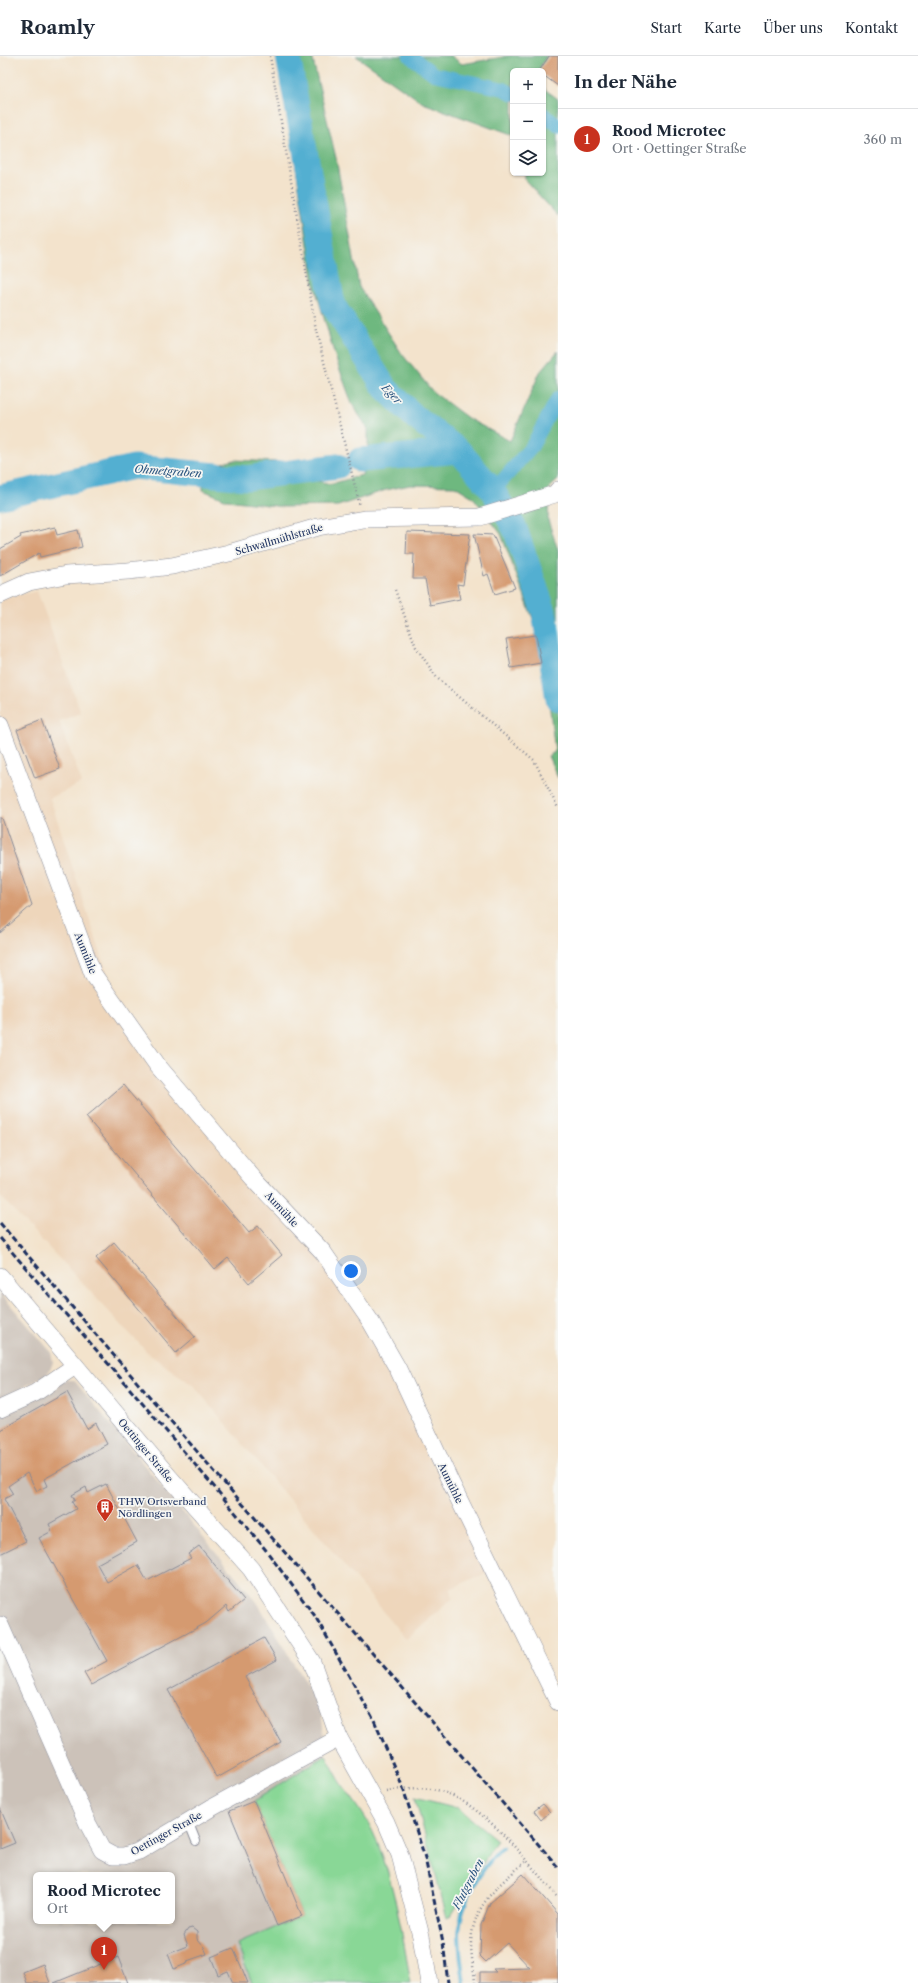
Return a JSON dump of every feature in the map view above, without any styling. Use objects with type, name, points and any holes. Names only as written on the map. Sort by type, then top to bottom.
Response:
[{"type":"street","name":"Schwallmühlstraße","points":[[0,595],[29,582],[66,575],[128,571],[172,566],[229,553],[318,527],[364,519],[480,517],[538,499],[557,495]]},
{"type":"street","name":"Aumühle","points":[[0,725],[94,974],[158,1066],[253,1178],[323,1252],[371,1322],[398,1369],[453,1488],[558,1702]]},
{"type":"street","name":"Oettinger Straße","points":[[0,1276],[170,1478],[251,1569],[312,1662],[339,1738],[370,1796],[386,1822],[400,1855],[421,1936],[429,1983]]},
{"type":"street","points":[[0,1409],[35,1393],[75,1366]]},
{"type":"street","name":"Oettinger Straße","points":[[0,1625],[85,1817],[102,1850],[113,1856],[124,1856],[139,1850],[188,1821],[339,1738]]},
{"type":"lane","points":[[188,1821],[196,1841]]},
{"type":"path","points":[[270,56],[316,330],[364,519]]},
{"type":"path","points":[[395,590],[416,647],[436,678],[534,760],[558,808]]},
{"type":"path","points":[[370,1796],[403,1788],[443,1792],[466,1804],[483,1817],[526,1861],[558,1898]]},
{"type":"path","points":[[475,1983],[471,1944],[474,1924],[482,1904],[495,1889],[526,1861]]},
{"type":"shaded area","points":[[37,591],[81,713],[59,721],[82,783],[50,798],[125,1028],[348,1289],[488,1572],[450,1589],[453,1598],[406,1639],[194,1386],[149,1354],[0,1196],[0,600]]},
{"type":"shaded area","points":[[0,1293],[51,1352],[53,1362],[50,1370],[45,1376],[0,1399]]},
{"type":"shaded area","points":[[65,1380],[74,1380],[257,1602],[316,1701],[322,1718],[326,1755],[254,1801],[302,1916],[237,1944],[252,1983],[0,1983],[0,1417]]},
{"type":"green space","points":[[279,56],[312,56],[336,158],[359,287],[402,354],[433,392],[469,419],[510,441],[540,372],[558,351],[558,480],[549,488],[548,520],[558,550],[558,778],[548,756],[555,752],[542,643],[501,534],[473,497],[455,486],[410,485],[386,490],[338,506],[284,507],[227,500],[203,490],[203,471],[214,465],[235,460],[278,462],[313,480],[331,484],[362,475],[368,450],[368,429],[352,404],[335,356],[314,284]]},
{"type":"green space","points":[[356,56],[451,56],[462,64],[509,56],[547,56],[540,68],[510,68],[510,135],[423,103]]},
{"type":"green space","points":[[546,90],[558,99],[558,216],[525,180],[525,176],[546,176]]},
{"type":"green space","points":[[326,1755],[341,1783],[362,1812],[383,1856],[397,1910],[411,1983],[252,1983],[237,1944],[302,1916],[254,1801]]},
{"type":"green space","points":[[415,1797],[458,1808],[497,1840],[451,1916],[447,1918]]},
{"type":"building","points":[[549,56],[558,56],[558,86],[546,77],[546,68],[541,68]]},
{"type":"building","points":[[55,527],[57,535],[78,530],[82,547],[40,557],[39,553],[0,576],[0,549],[21,537],[20,535]]},
{"type":"building","points":[[407,532],[470,534],[463,585],[457,584],[460,599],[430,605],[425,579],[413,579],[414,554],[406,554]]},
{"type":"building","points":[[474,534],[493,535],[515,588],[495,594],[488,574],[484,576]]},
{"type":"building","points":[[536,635],[541,663],[511,668],[506,639]]},
{"type":"building","points":[[42,720],[60,769],[35,778],[17,730]]},
{"type":"building","points":[[0,818],[2,818],[32,905],[0,933]]},
{"type":"building","points":[[123,1085],[249,1233],[258,1226],[282,1255],[249,1283],[228,1258],[215,1269],[86,1117]]},
{"type":"building","points":[[114,1242],[195,1337],[176,1353],[96,1258]]},
{"type":"building","points":[[67,1392],[87,1429],[96,1423],[107,1444],[44,1479],[47,1486],[37,1491],[27,1473],[8,1486],[13,1494],[4,1499],[26,1541],[0,1554],[0,1430]]},
{"type":"building","points":[[106,1484],[137,1542],[97,1564],[107,1582],[138,1565],[147,1581],[191,1558],[188,1554],[199,1546],[244,1600],[229,1612],[226,1606],[206,1623],[91,1685],[84,1673],[107,1661],[39,1538],[52,1531],[49,1524],[76,1509],[72,1502],[75,1500],[72,1495],[86,1487],[88,1493]]},
{"type":"building","points":[[264,1638],[277,1660],[245,1677],[281,1742],[217,1778],[168,1690]]},
{"type":"building","points":[[254,1801],[302,1916],[277,1926],[229,1811]]},
{"type":"building","points":[[543,1804],[550,1812],[541,1820],[534,1811]]},
{"type":"building","points":[[0,1808],[15,1843],[0,1849]]},
{"type":"building","points":[[523,1874],[558,1914],[558,1983],[480,1983],[480,1972],[496,1972],[493,1969],[530,1968],[507,1943],[486,1962],[480,1956],[481,1925],[490,1903]]},
{"type":"building","points":[[192,1928],[197,1932],[197,1939],[204,1947],[207,1954],[187,1961],[188,1963],[174,1969],[168,1954],[188,1946],[184,1935],[188,1929]]},
{"type":"building","points":[[233,1948],[248,1983],[233,1983],[228,1971],[218,1975],[211,1957]]},
{"type":"building","points":[[118,1957],[128,1983],[54,1983]]},
{"type":"building","points":[[43,1964],[50,1983],[27,1983],[23,1972]]},
{"type":"waterway","name":"Eger","points":[[288,56],[333,305],[385,388],[415,417],[459,451],[492,489],[515,529],[544,612],[558,699]]},
{"type":"waterway","points":[[410,56],[434,74],[504,89],[510,92]]},
{"type":"waterway","points":[[546,116],[558,126]]},
{"type":"waterway","points":[[492,489],[502,481],[532,446],[558,398]]},
{"type":"waterway","name":"Ohmetgraben","points":[[360,460],[459,451]]},
{"type":"waterway","name":"Ohmetgraben","points":[[0,497],[134,467],[247,478],[338,466]]},
{"type":"waterway","name":"Flutgraben","points":[[464,1983],[459,1933],[463,1909],[473,1886],[480,1875],[503,1847]]},
{"type":"railway","points":[[0,1223],[558,1867]]},
{"type":"railway","points":[[0,1238],[216,1489],[265,1549],[315,1616],[374,1720],[403,1788],[425,1858],[443,1942],[448,1983]]},
{"type":"place","name":"THW Ortsverband Nördlingen","points":[[105,1522]]},
{"type":"place","name":"Rood Microtec","points":[[104,1970]]}]
